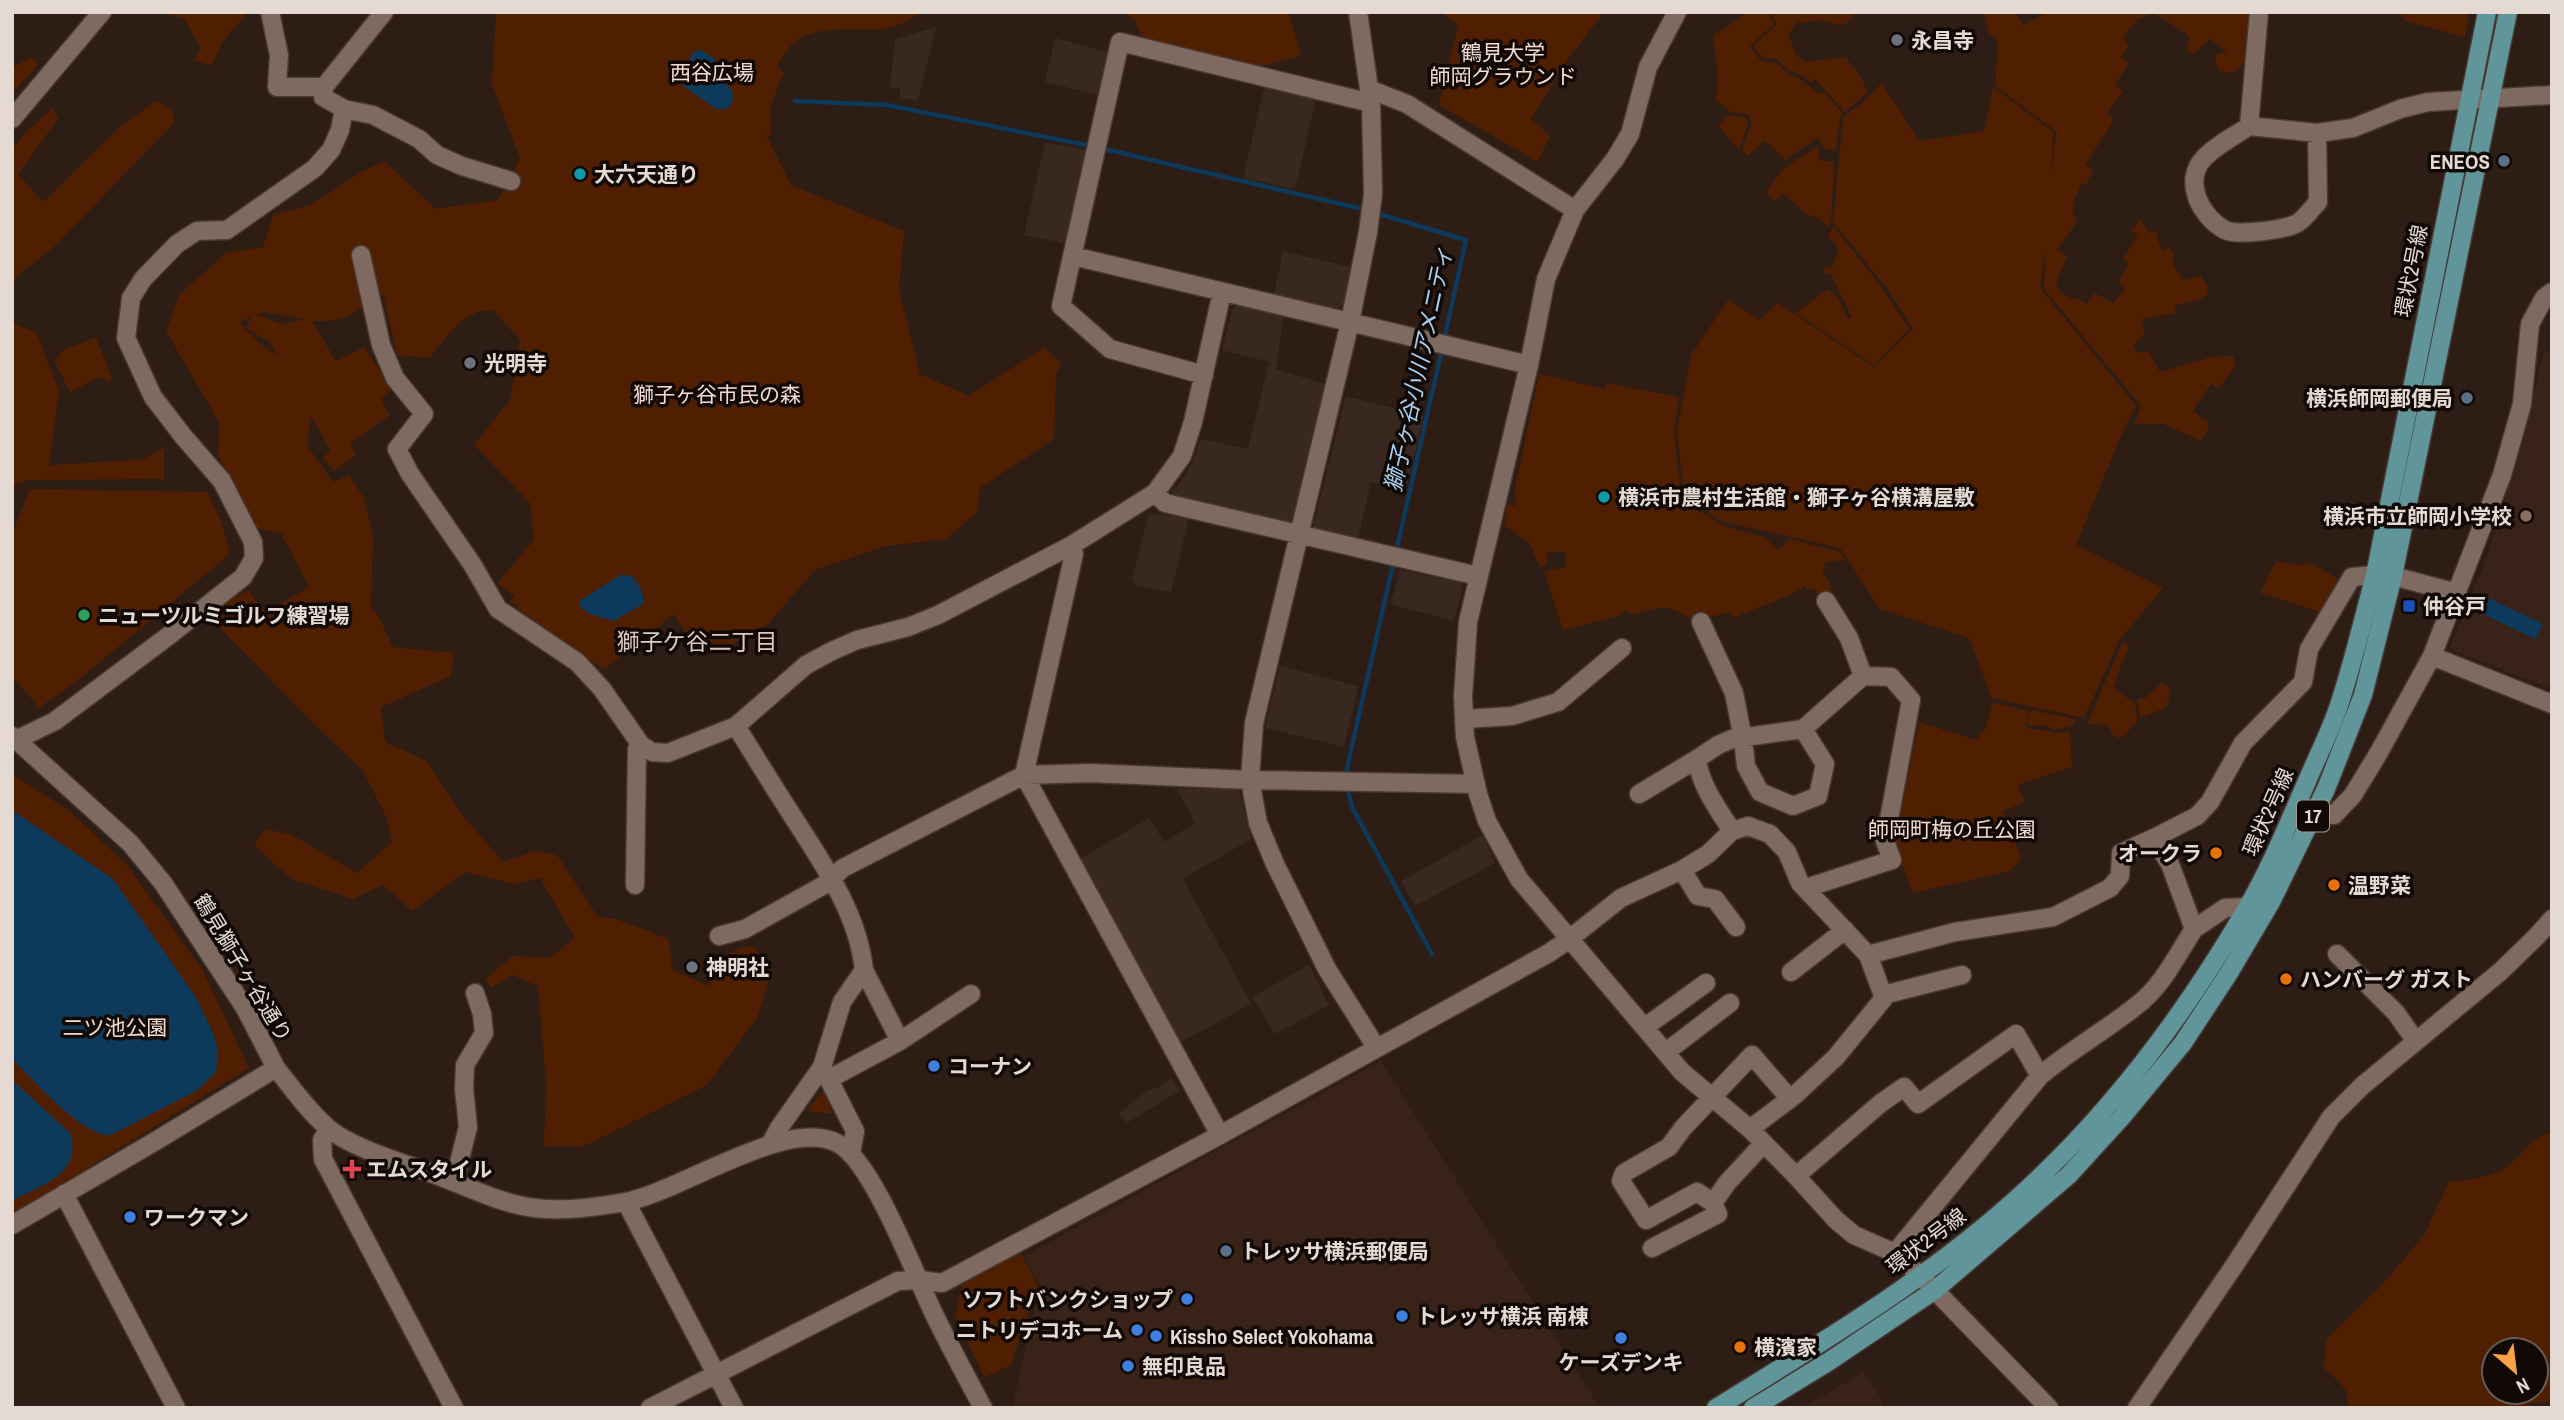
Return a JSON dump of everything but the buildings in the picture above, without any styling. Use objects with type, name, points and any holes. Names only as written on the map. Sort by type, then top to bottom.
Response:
[{"type":"main road","name":"環状2号線","points":[[1716,1408],[1859,1318],[1920,1275],[1983,1227],[2043,1174],[2107,1105],[2168,1030],[2248,907],[2290,822],[2337,709],[2375,575],[2487,12]]},
{"type":"main road","name":"環状2号線","points":[[1753,1408],[1838,1356],[1935,1290],[2069,1175],[2121,1118],[2183,1042],[2229,973],[2271,902],[2315,813],[2362,695],[2393,576],[2463,245],[2508,12]]},
{"type":"street","points":[[12,119],[102,12]]},
{"type":"street","points":[[270,12],[279,55],[277,87],[324,87]]},
{"type":"street","points":[[384,12],[324,87],[323,97],[344,109],[373,115],[419,139],[437,155],[510,181]]},
{"type":"street","points":[[1358,12],[1370,96],[1373,194],[1350,322],[1254,723],[1250,780],[1258,823],[1275,864],[1327,968],[1376,1047]]},
{"type":"street","points":[[1677,12],[1648,67],[1630,134],[1615,159],[1575,210],[1546,279],[1529,365],[1468,622],[1464,719],[1465,737],[1476,784],[1487,821],[1518,879],[1682,1072],[1750,1129],[1836,1220],[1854,1235],[1895,1253],[1920,1275],[2049,1408]]},
{"type":"street","points":[[2249,126],[2259,12]]},
{"type":"street","points":[[1204,375],[1110,349],[1061,306],[1120,42],[1407,104],[1575,210]]},
{"type":"street","points":[[2317,133],[2318,202],[2298,224],[2265,231],[2227,232],[2211,219],[2197,200],[2194,178],[2203,158],[2249,126],[2317,133],[2353,128],[2400,109],[2428,102],[2552,95]]},
{"type":"street","points":[[14,738],[55,721],[171,634],[243,577],[254,558],[253,542],[222,481],[153,397],[126,338],[131,298],[143,279],[177,244],[197,231],[227,230],[315,168],[331,150],[340,130],[344,109]]},
{"type":"street","points":[[361,255],[381,345],[395,378],[424,414],[397,449],[410,474],[472,564],[498,609],[577,662],[602,689],[641,745],[652,752],[668,753],[736,726],[806,665],[832,651],[857,640],[908,627],[938,615],[1072,545],[1155,493],[1182,456],[1194,422],[1222,292]]},
{"type":"street","points":[[1073,256],[1529,365]]},
{"type":"street","points":[[2290,822],[2315,813],[2334,815],[2353,795],[2432,656],[2502,475],[2522,404],[2530,324],[2544,298],[2552,292]]},
{"type":"street","points":[[1155,493],[1165,503],[1478,576]]},
{"type":"street","points":[[1072,545],[1074,554],[1024,775],[1220,1135]]},
{"type":"street","points":[[1868,955],[1955,932],[2053,917],[2110,888],[2120,876],[2121,853],[2197,816],[2210,802],[2243,743],[2303,682],[2309,649],[2352,577],[2375,575]]},
{"type":"street","points":[[2393,576],[2457,593]]},
{"type":"street","points":[[1826,601],[1849,638],[1863,676]]},
{"type":"street","points":[[1701,622],[1734,693],[1746,766],[1760,792],[1793,806],[1818,796],[1825,764],[1803,729]]},
{"type":"street","points":[[1464,719],[1512,716],[1558,702],[1622,648]]},
{"type":"street","points":[[2432,656],[2552,704]]},
{"type":"street","points":[[1639,794],[1732,739],[1803,729],[1863,676],[1891,677],[1911,700],[1885,841],[1892,860],[1805,888]]},
{"type":"street","points":[[736,726],[832,877],[855,926],[862,948],[864,970],[901,1041]]},
{"type":"street","name":"鶴見獅子ヶ谷通り","points":[[12,1224],[276,1068],[244,1008],[155,873],[130,843],[14,738]]},
{"type":"street","points":[[635,884],[638,749],[641,745]]},
{"type":"street","points":[[1697,759],[1698,769],[1711,799],[1732,831]]},
{"type":"street","points":[[719,936],[745,929],[824,885],[843,868],[1024,775],[1090,773],[1250,780],[1476,784]]},
{"type":"street","points":[[650,1408],[898,1281],[942,1283],[1220,1135],[1549,954],[1621,898],[1682,870],[1708,855],[1732,831],[1748,826],[1770,834],[1787,852],[1800,883],[1868,955],[1884,998],[1836,1057],[1790,1099],[1750,1129]]},
{"type":"street","points":[[2154,838],[2170,864],[2194,929]]},
{"type":"street","points":[[1682,870],[1698,896],[1715,899],[1736,927]]},
{"type":"street","points":[[1895,1253],[2040,1076],[2138,1005],[2160,982],[2194,929],[2225,908],[2248,907]]},
{"type":"street","points":[[2137,1408],[2236,1264],[2331,1117],[2415,1040],[2544,940],[2552,919]]},
{"type":"street","points":[[1791,972],[1845,930]]},
{"type":"street","points":[[2337,954],[2396,1013],[2415,1040]]},
{"type":"street","points":[[771,1143],[779,1128],[825,1073],[842,1002],[864,970]]},
{"type":"street","points":[[1883,995],[1962,975]]},
{"type":"street","points":[[1645,1027],[1706,983]]},
{"type":"street","points":[[454,1182],[468,1127],[464,1089],[465,1065],[484,1033],[482,1014],[475,993]]},
{"type":"street","points":[[825,1073],[901,1041],[971,994]]},
{"type":"street","points":[[1666,1052],[1730,1003]]},
{"type":"street","points":[[1796,1176],[1881,1102],[1904,1087],[1918,1104],[2016,1034],[2040,1076]]},
{"type":"street","points":[[1652,1248],[1718,1213],[1713,1203],[1697,1192],[1646,1220],[1621,1181],[1624,1173],[1668,1147],[1752,1055],[1790,1099]]},
{"type":"street","points":[[276,1068],[329,1129],[367,1149],[496,1198],[535,1209],[579,1208],[626,1202],[668,1189],[785,1139],[816,1136],[838,1143],[867,1174],[933,1312],[983,1408]]},
{"type":"street","points":[[825,1073],[855,1131],[851,1154]]},
{"type":"street","points":[[329,1129],[322,1140],[323,1159],[454,1408]]},
{"type":"street","points":[[1713,1203],[1727,1183],[1764,1143]]},
{"type":"street","points":[[64,1194],[176,1408]]},
{"type":"street","points":[[626,1202],[734,1408]]},
{"type":"shaded area","points":[[936,27],[918,100],[900,99],[900,88],[890,88],[895,39]]},
{"type":"shaded area","points":[[1055,38],[1113,53],[1103,96],[1045,82]]},
{"type":"shaded area","points":[[1264,88],[1316,100],[1295,189],[1243,178]]},
{"type":"shaded area","points":[[1045,142],[1090,151],[1068,240],[1062,243],[1024,235]]},
{"type":"shaded area","points":[[1283,251],[1350,267],[1345,303],[1333,311],[1274,295]]},
{"type":"shaded area","points":[[1239,304],[1284,315],[1276,369],[1325,384],[1293,520],[1288,525],[1173,496],[1171,491],[1177,487],[1192,464],[1201,439],[1248,449],[1269,362],[1222,350],[1232,310]]},
{"type":"shaded area","name":"横浜市立師岡小学校","points":[[2544,351],[2552,353],[2552,689],[2449,649],[2483,568],[2516,464]]},
{"type":"shaded area","points":[[1346,396],[1424,416],[1406,489],[1371,482],[1358,539],[1316,532],[1313,527]]},
{"type":"shaded area","points":[[1149,513],[1189,518],[1171,592],[1135,585],[1132,578]]},
{"type":"shaded area","points":[[1400,570],[1461,583],[1463,586],[1454,621],[1391,605]]},
{"type":"shaded area","points":[[1280,666],[1358,686],[1344,747],[1265,728]]},
{"type":"shaded area","points":[[1177,789],[1239,789],[1251,839],[1183,879],[1251,1004],[1179,1043],[1079,860],[1149,818],[1164,842],[1195,823]]},
{"type":"shaded area","points":[[1483,835],[1495,863],[1415,906],[1401,881]]},
{"type":"shaded area","points":[[1309,965],[1329,1005],[1275,1034],[1252,997]]},
{"type":"shaded area","points":[[1381,1061],[1600,1408],[1012,1408],[1040,1287],[1024,1256]]},
{"type":"shaded area","points":[[1171,1078],[1181,1090],[1127,1123],[1118,1114],[1148,1090],[1159,1087]]},
{"type":"shaded area","points":[[1864,1372],[1885,1408],[1801,1408]]},
{"type":"green space","points":[[161,12],[248,12],[223,41],[211,66],[194,60],[201,48],[184,19]]},
{"type":"green space","name":"獅子ヶ谷市民の森","points":[[496,12],[923,12],[888,28],[824,31],[798,40],[777,67],[784,72],[770,108],[771,135],[766,134],[791,185],[904,231],[899,290],[920,374],[969,396],[1044,347],[1061,363],[1056,374],[1054,439],[980,488],[977,512],[946,539],[886,546],[815,570],[768,624],[724,649],[698,654],[674,614],[604,669],[548,632],[509,601],[515,597],[497,583],[534,540],[530,503],[474,445],[510,400],[520,340],[493,310],[483,311],[464,319],[429,358],[397,355],[383,293],[350,315],[333,320],[312,321],[336,361],[364,347],[392,389],[381,399],[390,415],[350,444],[356,455],[334,471],[323,458],[330,450],[311,415],[307,445],[333,482],[349,475],[364,498],[373,535],[371,608],[378,615],[393,647],[454,653],[451,676],[381,707],[385,742],[427,761],[458,810],[503,862],[536,851],[557,855],[598,917],[616,919],[669,939],[672,969],[708,986],[724,958],[735,950],[753,946],[772,970],[757,1018],[707,1085],[584,1146],[544,1146],[546,1084],[538,986],[512,975],[491,987],[485,979],[513,956],[549,958],[575,938],[540,878],[515,884],[465,872],[412,911],[383,885],[353,899],[291,879],[254,845],[266,829],[292,835],[357,873],[392,842],[386,816],[363,771],[210,618],[231,598],[248,591],[266,612],[309,587],[281,533],[256,528],[218,455],[219,422],[166,331],[179,295],[226,253],[263,247],[273,215],[311,205],[359,173],[384,161],[436,209],[498,200],[520,159],[492,84]],"holes":[[[265,312],[305,319],[281,324],[257,315]],[[251,317],[246,328],[270,342],[277,356],[257,341],[239,322]]]},
{"type":"green space","points":[[1121,12],[1289,12],[1301,56],[1259,67],[1143,39],[1134,19]]},
{"type":"green space","name":"鶴見大学 師岡グラウンド","points":[[1441,12],[1604,12],[1566,62],[1531,119],[1550,136],[1538,162],[1439,105],[1458,25]]},
{"type":"green space","points":[[1748,12],[1773,12],[1770,18],[1774,24],[1750,46],[1761,61],[1777,63],[1789,75],[1796,76],[1819,94],[1824,92],[1843,114],[1840,117],[1836,151],[1823,148],[1819,137],[1785,160],[1765,140],[1748,156],[1742,150],[1752,122],[1748,114],[1730,112],[1716,100],[1718,76],[1713,36]]},
{"type":"green space","points":[[1776,12],[1856,12],[1843,25],[1797,21],[1788,35],[1797,56],[1806,62],[1845,57],[1859,74],[1868,92],[1845,112],[1815,79],[1811,82],[1794,71],[1788,71],[1777,59],[1763,58],[1753,46],[1777,24],[1772,17]]},
{"type":"green space","points":[[1983,12],[2017,12],[2022,26],[2048,12],[2253,12],[2248,63],[2244,62],[2234,73],[2220,71],[2215,62],[2217,54],[2227,51],[2210,39],[2193,54],[2186,50],[2190,37],[2154,13],[2137,20],[2123,37],[2128,46],[2121,58],[2129,63],[2115,85],[2123,91],[2107,113],[2114,120],[2086,164],[2093,172],[2086,184],[2081,185],[2075,199],[2073,212],[2077,222],[2057,250],[2067,256],[2056,283],[2059,290],[2071,299],[2077,298],[2086,304],[2095,293],[2113,303],[2125,289],[2118,282],[2129,264],[2123,259],[2138,236],[2131,231],[2141,219],[2149,233],[2155,231],[2162,251],[2170,248],[2174,254],[2172,263],[2184,280],[2201,276],[2207,285],[2208,294],[2199,300],[2174,306],[2176,313],[2141,319],[2145,334],[2133,346],[2137,353],[2148,351],[2160,372],[2211,357],[2233,356],[2236,365],[2219,388],[2211,384],[2193,411],[2207,421],[2209,427],[2202,441],[2163,424],[2134,424],[2141,406],[2044,289],[2046,244],[2040,288],[2136,406],[2076,545],[2163,588],[2119,641],[2084,718],[1992,698],[1969,638],[1880,609],[1840,548],[1720,521],[1684,495],[1677,431],[1691,355],[1728,300],[1760,320],[1778,303],[1874,367],[1913,329],[1887,288],[1833,222],[1843,117],[1882,83],[1919,141],[1984,131],[1993,87],[2053,132],[2052,175],[2056,131],[1995,86],[1998,43],[1995,36],[1989,34]]},
{"type":"green space","points":[[2398,12],[2466,12],[2468,18],[2465,37],[2405,21]]},
{"type":"green space","points":[[31,57],[39,64],[12,90],[12,68]]},
{"type":"green space","points":[[156,101],[172,109],[175,122],[53,248],[17,276],[12,286],[12,149],[28,130],[53,108],[58,119],[18,174],[43,202],[121,126]]},
{"type":"green space","points":[[1728,115],[1746,118],[1748,123],[1739,150],[1718,126]]},
{"type":"green space","points":[[1818,146],[1820,160],[1834,162],[1831,223],[1827,227],[1820,218],[1806,214],[1783,193],[1775,201],[1766,192],[1784,168]]},
{"type":"green space","points":[[1834,227],[1884,290],[1909,329],[1874,365],[1796,313],[1828,289],[1838,298],[1848,319],[1852,317],[1830,273],[1825,274],[1823,269],[1832,267],[1839,249],[1828,236]]},
{"type":"green space","points":[[12,323],[36,332],[59,391],[49,465],[141,460],[164,448],[164,479],[27,480],[12,485]]},
{"type":"green space","points":[[96,337],[112,379],[106,382],[102,376],[70,392],[54,360],[60,356],[59,352]]},
{"type":"green space","points":[[1539,374],[1605,389],[1606,383],[1679,397],[1674,431],[1681,498],[1723,526],[1764,537],[1778,550],[1789,539],[1840,552],[1844,560],[1826,562],[1822,571],[1830,583],[1832,598],[1821,602],[1814,588],[1808,591],[1805,586],[1733,618],[1729,612],[1695,621],[1665,608],[1633,615],[1627,610],[1618,616],[1563,630],[1544,571],[1566,567],[1566,552],[1547,552],[1547,565],[1540,567],[1529,543],[1504,525],[1507,504],[1516,506],[1515,489]]},
{"type":"green space","name":"ニューツルミゴルフ練習場","points":[[30,489],[207,492],[222,523],[230,554],[71,686],[37,709],[36,704],[12,676],[12,533]]},
{"type":"green space","points":[[2276,561],[2298,565],[2313,564],[2345,583],[2327,614],[2260,593]]},
{"type":"green space","points":[[2122,643],[2129,645],[2113,688],[2135,703],[2137,721],[2124,736],[2118,738],[2112,734],[2109,725],[2087,724]]},
{"type":"green space","points":[[2161,683],[2170,687],[2165,708],[2140,718],[2137,700],[2147,697]]},
{"type":"green space","name":"師岡町梅の丘公園","points":[[1993,702],[2028,711],[2027,718],[2031,710],[2075,719],[2073,726],[2054,730],[2045,725],[2025,724],[2030,729],[2070,732],[2072,767],[2017,785],[2025,802],[2003,811],[2021,858],[2011,871],[1913,893],[1894,844],[1919,722],[1976,740],[1986,727]]},
{"type":"green space","name":"二ツ池公園","points":[[12,774],[71,812],[127,865],[202,969],[249,1068],[12,1215]]},
{"type":"green space","points":[[823,1091],[833,1114],[806,1111]]},
{"type":"green space","points":[[2552,1132],[2552,1402],[2550,1336],[2480,1336],[2480,1406],[2528,1406],[2526,1408],[2346,1408],[2348,1401],[2345,1390],[2324,1368],[2326,1339],[2382,1285],[2424,1235],[2449,1182],[2491,1175],[2510,1164],[2536,1140]]},
{"type":"green space","points":[[1021,1253],[1038,1285],[1011,1365],[985,1377],[955,1318],[962,1282]]},
{"type":"water","points":[[701,50],[714,58],[717,75],[732,90],[733,101],[727,109],[716,109],[683,86],[682,76],[693,52]]},
{"type":"water","points":[[621,575],[632,576],[642,592],[643,604],[614,621],[590,614],[581,608],[579,601]]},
{"type":"water","points":[[2488,598],[2543,624],[2535,639],[2481,613]]},
{"type":"water","name":"二ツ池公園","points":[[12,810],[113,879],[196,997],[213,1033],[218,1050],[216,1072],[198,1090],[111,1135],[86,1127],[72,1117],[12,1059]]},
{"type":"water","points":[[12,1080],[70,1133],[72,1147],[71,1159],[57,1176],[12,1201]]},
{"type":"waterway","name":"獅子ヶ谷小川アメニティ","points":[[795,101],[887,105],[1091,146]]},
{"type":"waterway","name":"獅子ヶ谷小川アメニティ","points":[[1100,148],[1367,210]]},
{"type":"waterway","name":"獅子ヶ谷小川アメニティ","points":[[1376,213],[1466,240],[1444,340]]},
{"type":"waterway","name":"獅子ヶ谷小川アメニティ","points":[[1396,552],[1442,349]]},
{"type":"waterway","name":"獅子ヶ谷小川アメニティ","points":[[1345,777],[1394,560]]},
{"type":"waterway","name":"獅子ヶ谷小川アメニティ","points":[[1347,786],[1352,807],[1432,954]]},
{"type":"place","name":"永昌寺","points":[[1897,40]]},
{"type":"place","name":"ENEOS","points":[[2504,161]]},
{"type":"place","name":"大六天通り","points":[[580,174]]},
{"type":"place","name":"光明寺","points":[[470,363]]},
{"type":"place","name":"横浜師岡郵便局","points":[[2467,398]]},
{"type":"place","name":"横浜市農村生活館・獅子ヶ谷横溝屋敷","points":[[1604,497]]},
{"type":"place","name":"横浜市立師岡小学校","points":[[2526,516]]},
{"type":"place","name":"仲谷戸","points":[[2409,606]]},
{"type":"place","name":"ニューツルミゴルフ練習場","points":[[84,615]]},
{"type":"place","name":"オークラ","points":[[2216,853]]},
{"type":"place","name":"温野菜","points":[[2334,885]]},
{"type":"place","name":"神明社","points":[[692,967]]},
{"type":"place","name":"ハンバーグ ガスト","points":[[2286,979]]},
{"type":"place","name":"コーナン","points":[[934,1066]]},
{"type":"place","name":"エムスタイル","points":[[352,1169]]},
{"type":"place","name":"ワークマン","points":[[130,1217]]},
{"type":"place","name":"トレッサ横浜郵便局","points":[[1226,1251]]},
{"type":"place","name":"ソフトバンクショップ","points":[[1187,1299]]},
{"type":"place","name":"トレッサ横浜 南棟","points":[[1402,1316]]},
{"type":"place","name":"ニトリデコホーム","points":[[1137,1330]]},
{"type":"place","name":"Kissho Select Yokohama","points":[[1156,1336]]},
{"type":"place","name":"ケーズデンキ","points":[[1621,1338]]},
{"type":"place","name":"横濱家","points":[[1740,1347]]},
{"type":"place","name":"無印良品","points":[[1128,1366]]},
{"type":"district","name":"獅子ケ谷二丁目","points":[[697,641]]},
{"type":"park label","name":"西谷広場","points":[[712,72]]}]
